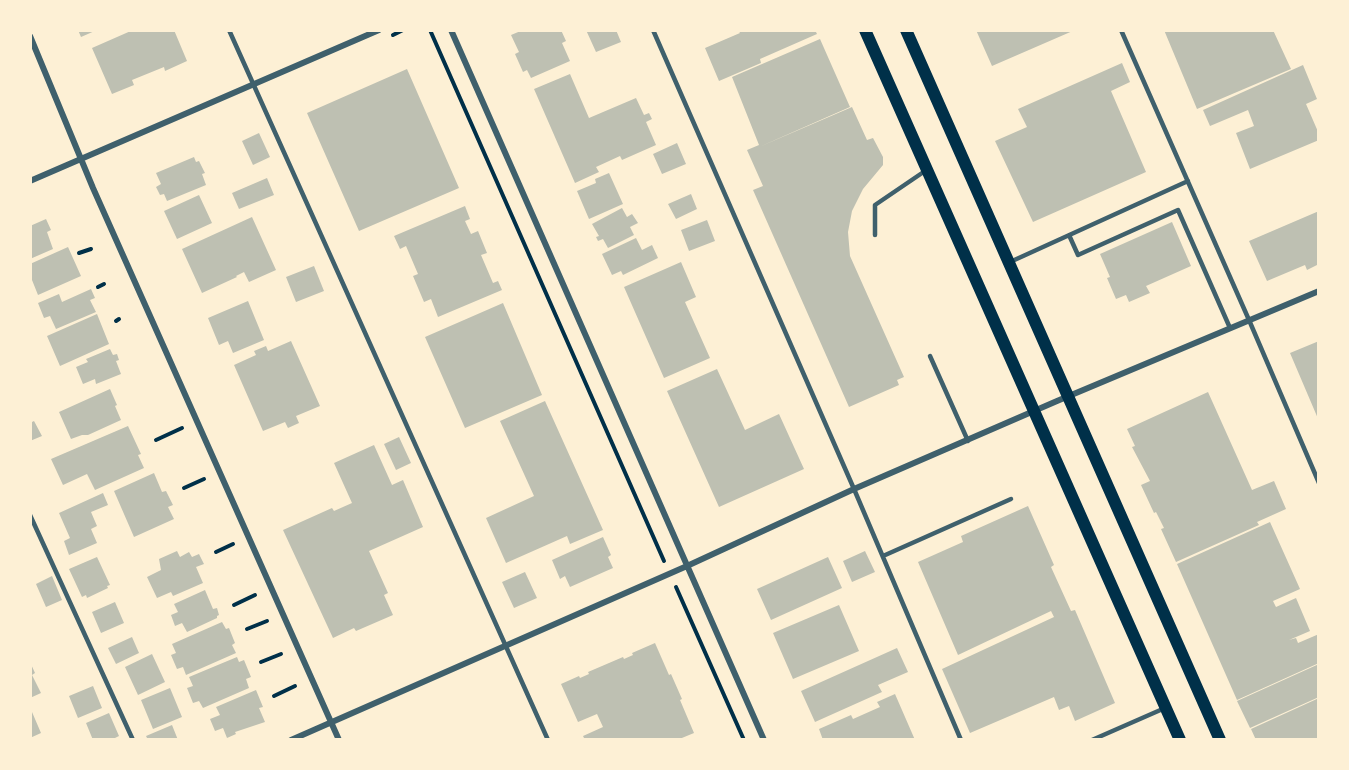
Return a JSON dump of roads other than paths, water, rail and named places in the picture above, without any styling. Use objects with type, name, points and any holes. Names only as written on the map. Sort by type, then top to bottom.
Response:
[{"type":"main road","points":[[865,30],[1180,740]]},
{"type":"main road","points":[[906,30],[1220,740]]},
{"type":"street","points":[[30,181],[379,30]]},
{"type":"street","points":[[451,30],[764,740]]},
{"type":"street","points":[[30,36],[81,159],[339,740]]},
{"type":"street","points":[[291,740],[687,566],[854,489],[1319,291]]},
{"type":"lane","points":[[229,30],[548,740]]},
{"type":"lane","points":[[653,30],[961,740]]},
{"type":"lane","points":[[1121,30],[1319,483]]},
{"type":"lane","points":[[875,235],[875,205],[927,169]]},
{"type":"lane","points":[[1010,262],[1188,181]]},
{"type":"lane","points":[[1069,235],[1078,255],[1178,210],[1230,328]]},
{"type":"lane","points":[[930,356],[968,441]]},
{"type":"lane","points":[[883,556],[1011,499]]},
{"type":"lane","points":[[30,515],[133,740]]},
{"type":"lane","points":[[1092,740],[1165,708]]},
{"type":"lane","points":[[1112,732],[1115,740]]}]
